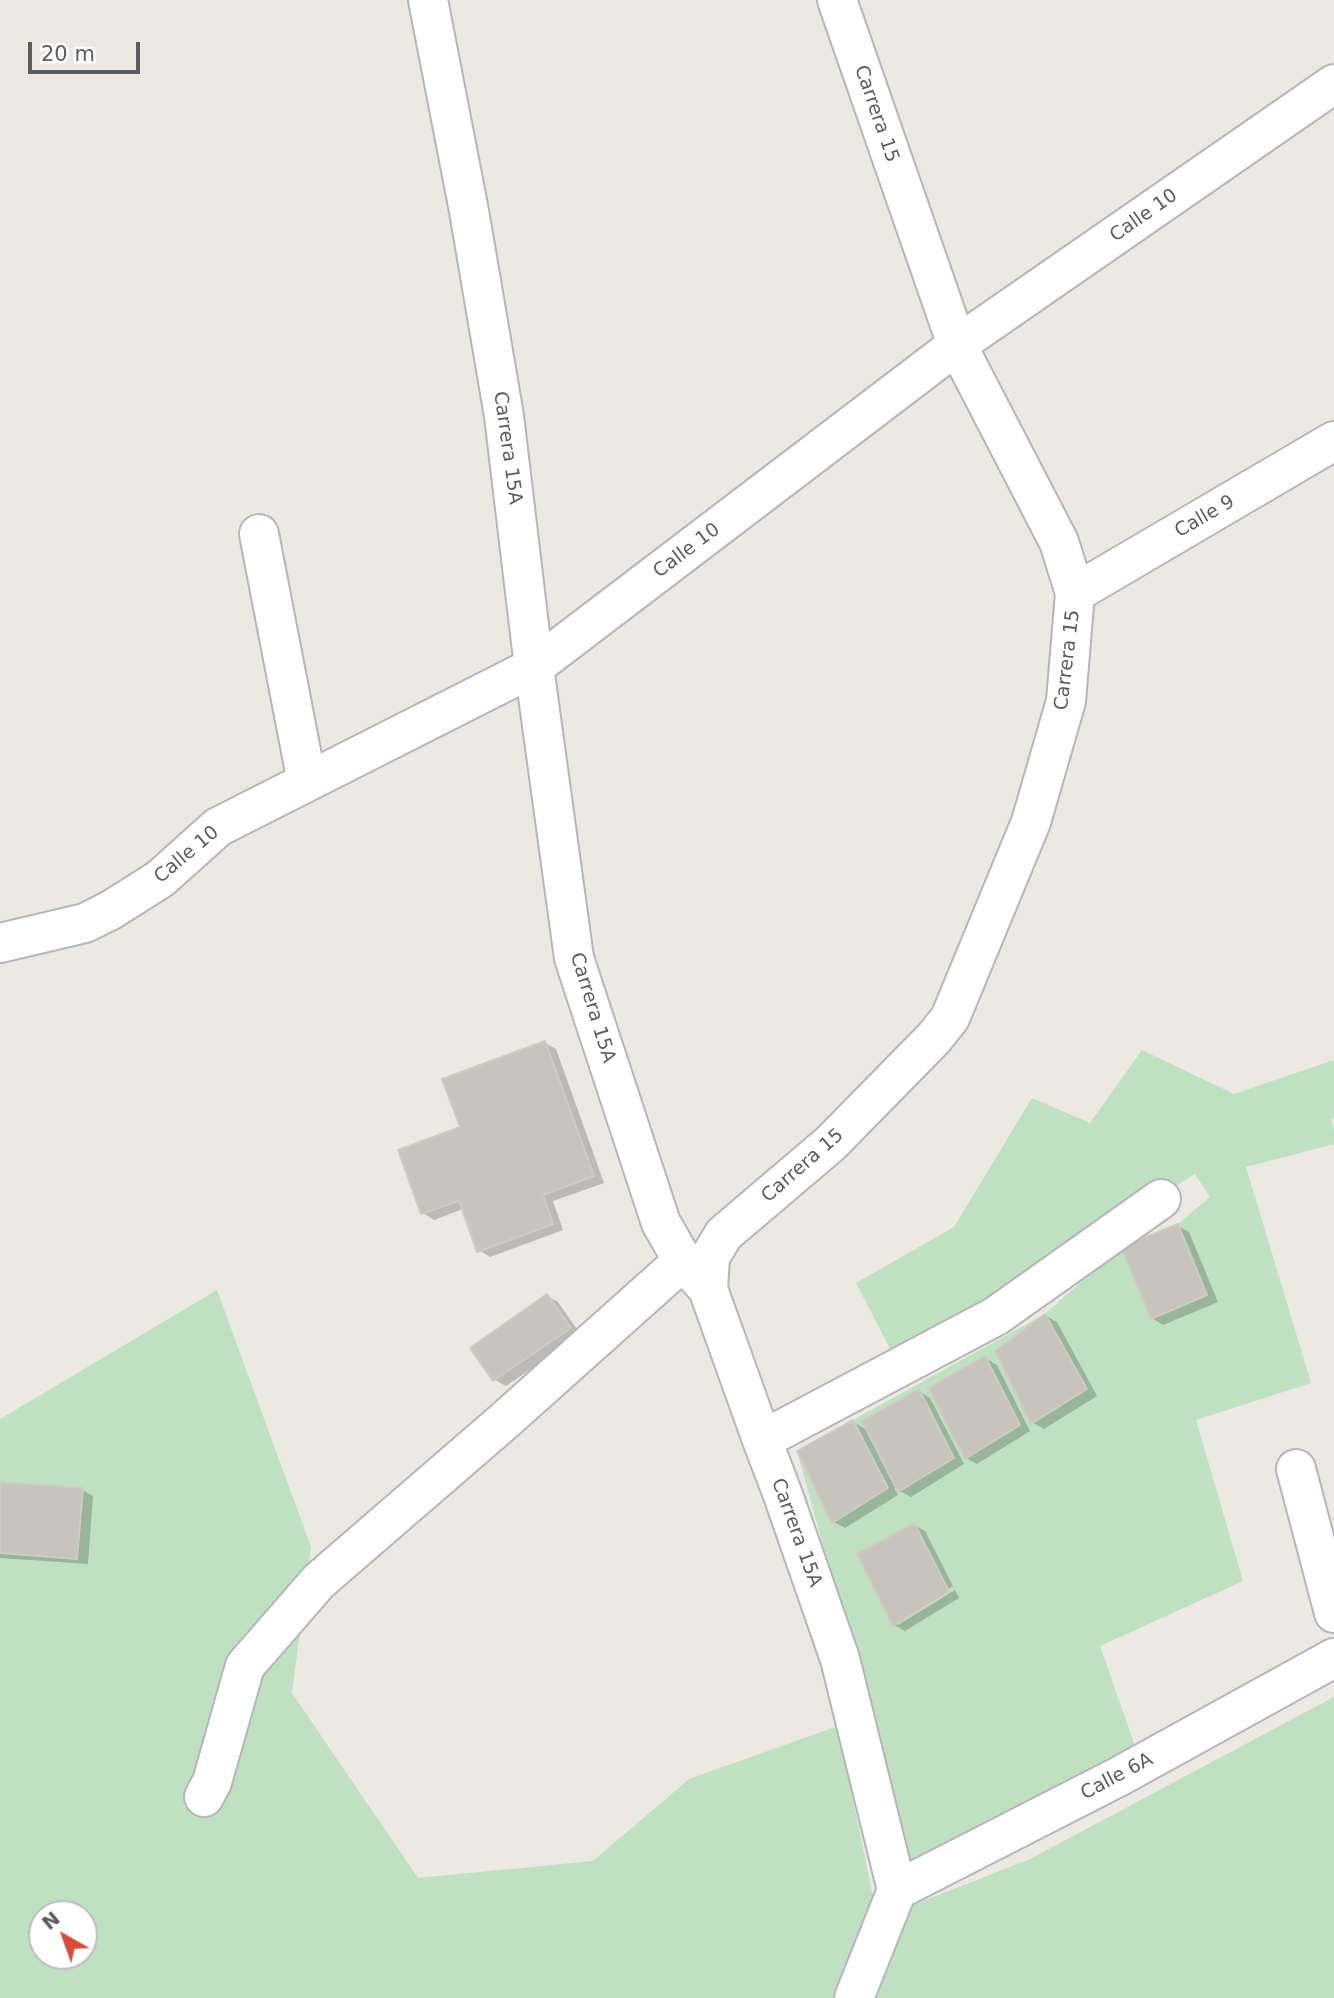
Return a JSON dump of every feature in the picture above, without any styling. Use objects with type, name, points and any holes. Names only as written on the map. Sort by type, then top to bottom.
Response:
[{"type":"street","name":"Carrera 15A","points":[[428,0],[505,416],[534,667],[574,958],[661,1223],[683,1261],[708,1289],[841,1659],[897,1890]]},
{"type":"street","name":"Carrera 15","points":[[708,1289],[710,1257],[724,1234],[831,1143],[934,1038],[950,1018],[1031,822],[1066,701],[1072,648],[1075,593],[1059,542],[957,345],[836,0]]},
{"type":"street","name":"Calle 10","points":[[0,943],[85,923],[111,910],[160,879],[218,827],[534,667],[957,345],[1334,84]]},
{"type":"street","name":"Calle 9","points":[[1075,593],[1334,441]]},
{"type":"street","points":[[259,534],[307,782]]},
{"type":"street","points":[[762,1440],[996,1316],[1161,1199]]},
{"type":"street","points":[[204,1797],[212,1782],[245,1666],[319,1581],[683,1261]]},
{"type":"street","points":[[1296,1469],[1334,1613]]},
{"type":"street","name":"Calle 6A","points":[[897,1890],[1118,1777],[1334,1658]]},
{"type":"street","points":[[855,1998],[897,1890]]},
{"type":"green space","points":[[1142,1050],[1234,1094],[1334,1060],[1334,1118],[1331,1119],[1334,1144],[1246,1167],[1311,1383],[1196,1420],[1243,1581],[1100,1646],[1135,1746],[905,1870],[857,1669],[797,1451],[1045,1314],[1121,1247],[1151,1319],[1207,1295],[1178,1224],[1210,1197],[1195,1174],[896,1360],[856,1283],[954,1227],[1032,1098],[1090,1123]]},
{"type":"green space","points":[[217,1290],[311,1547],[292,1693],[418,1878],[593,1861],[689,1779],[838,1726],[872,1892],[878,1909],[842,1998],[0,1998],[0,1419]]},
{"type":"green space","points":[[1334,1697],[1334,1998],[874,1998],[908,1907],[1030,1859]]},
{"type":"building","points":[[545,1041],[594,1176],[543,1195],[553,1224],[477,1252],[459,1201],[421,1214],[398,1150],[460,1127],[442,1079]]},
{"type":"building","points":[[1178,1224],[1207,1295],[1151,1319],[1121,1247]]},
{"type":"building","points":[[547,1294],[571,1328],[493,1381],[470,1348]]},
{"type":"building","points":[[1045,1314],[1087,1389],[1031,1424],[995,1351]]},
{"type":"building","points":[[985,1356],[1020,1425],[965,1459],[928,1388]]},
{"type":"building","points":[[919,1389],[954,1458],[898,1492],[862,1421]]},
{"type":"building","points":[[853,1420],[888,1488],[832,1523],[797,1451]]},
{"type":"building","points":[[0,1482],[83,1488],[77,1559],[0,1553]]},
{"type":"building","points":[[914,1523],[949,1591],[893,1626],[857,1554]]}]
